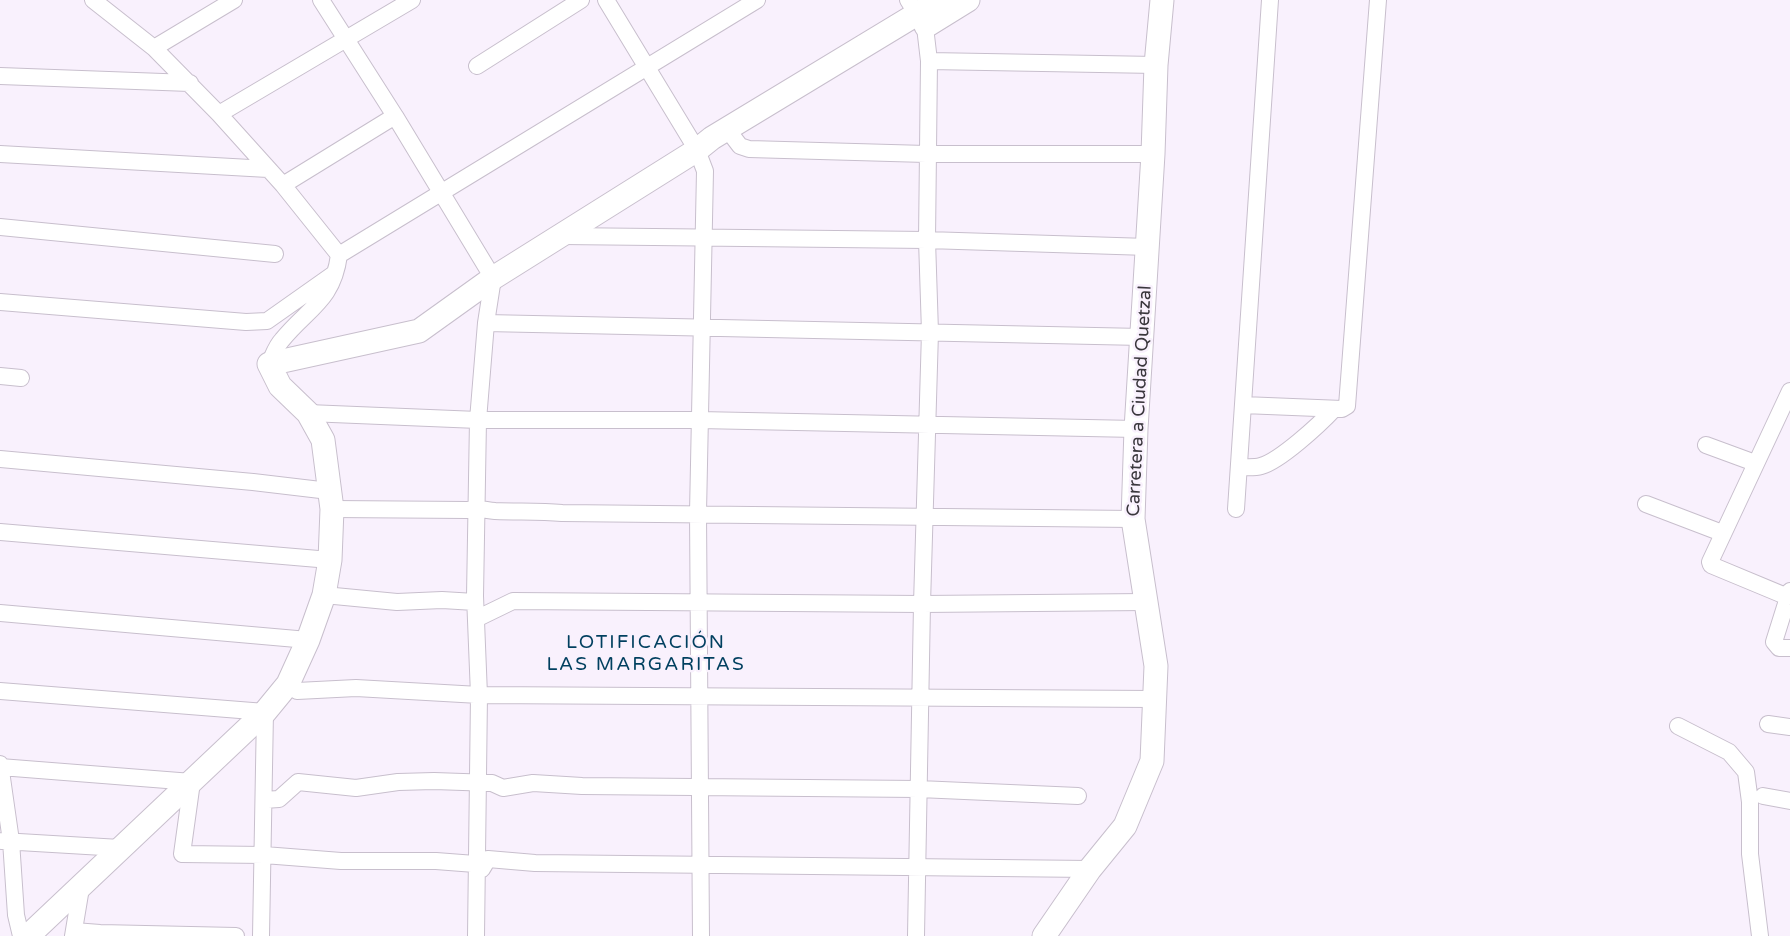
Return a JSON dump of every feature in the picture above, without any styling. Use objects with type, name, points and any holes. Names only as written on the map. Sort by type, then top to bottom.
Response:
[{"type":"street","points":[[93,0],[154,47],[219,114],[283,185],[338,263]]},
{"type":"street","points":[[154,47],[234,0]]},
{"type":"street","points":[[321,0],[493,278],[486,323],[478,419],[476,936]]},
{"type":"street","points":[[219,114],[412,0]]},
{"type":"street","points":[[477,66],[580,0]]},
{"type":"street","points":[[606,0],[697,149],[705,171],[698,513],[701,936]]},
{"type":"street","points":[[0,302],[246,322],[267,321],[338,263],[440,192],[757,0]]},
{"type":"street","points":[[269,364],[419,331],[493,278],[697,149],[715,148],[731,134],[808,88],[940,0]]},
{"type":"street","points":[[917,14],[968,0]]},
{"type":"street","name":"Carretera a Ciudad Quetzal","points":[[1044,936],[1090,869],[1125,826],[1152,761],[1156,666],[1133,519],[1156,65],[1162,0]]},
{"type":"street","points":[[1236,509],[1270,0]]},
{"type":"street","points":[[1243,405],[1334,409],[1347,406],[1378,0]]},
{"type":"street","points":[[916,936],[930,332],[926,154],[929,61],[917,14]]},
{"type":"street","points":[[929,61],[1156,65]]},
{"type":"street","points":[[0,76],[190,83]]},
{"type":"street","points":[[283,185],[395,116]]},
{"type":"street","points":[[731,134],[740,146],[749,149],[926,154],[1153,154]]},
{"type":"street","points":[[0,154],[268,169]]},
{"type":"street","points":[[0,227],[275,254]]},
{"type":"street","points":[[562,236],[927,240],[1148,247]]},
{"type":"street","points":[[269,364],[281,341],[326,295],[338,263]]},
{"type":"street","points":[[486,323],[1143,337]]},
{"type":"street","points":[[29,936],[265,712],[288,684],[309,639],[324,595],[330,560],[330,500],[323,440],[307,413],[280,386],[269,364]]},
{"type":"street","points":[[0,376],[21,378]]},
{"type":"street","points":[[1790,391],[1721,533],[1710,564],[1789,594],[1774,642],[1779,648],[1790,648]]},
{"type":"street","points":[[1238,467],[1261,466],[1282,455],[1334,409]]},
{"type":"street","points":[[307,413],[478,419],[699,420],[1136,429]]},
{"type":"street","points":[[1706,445],[1755,463]]},
{"type":"street","points":[[0,459],[253,482],[330,500],[405,511],[468,510],[477,507],[493,511],[562,513],[1133,519]]},
{"type":"street","points":[[1646,504],[1721,533]]},
{"type":"street","points":[[0,532],[330,560]]},
{"type":"street","points":[[324,595],[397,602],[442,600],[476,610],[513,601],[922,604],[1146,602]]},
{"type":"street","points":[[0,613],[309,639]]},
{"type":"street","points":[[288,684],[296,691],[356,688],[479,695],[1154,699]]},
{"type":"street","points":[[0,691],[265,712]]},
{"type":"street","points":[[261,936],[265,712]]},
{"type":"street","points":[[1768,724],[1790,727]]},
{"type":"street","points":[[1678,726],[1729,752],[1746,772],[1750,802],[1750,854],[1760,936]]},
{"type":"street","points":[[21,936],[8,914],[0,766],[192,782]]},
{"type":"street","points":[[264,800],[279,799],[298,782],[356,788],[398,782],[434,781],[492,783],[503,788],[533,783],[700,788],[919,789],[1078,796]]},
{"type":"street","points":[[192,782],[182,854],[264,855],[341,861],[412,860],[475,864],[482,869],[488,859],[535,863],[1090,869]]},
{"type":"street","points":[[1763,796],[1790,801]]},
{"type":"street","points":[[5,841],[120,848]]},
{"type":"street","points":[[81,888],[74,933],[236,936]]},
{"type":"district","name":"LOTIFICACIÓN LAS MARGARITAS","points":[[646,654]]}]
